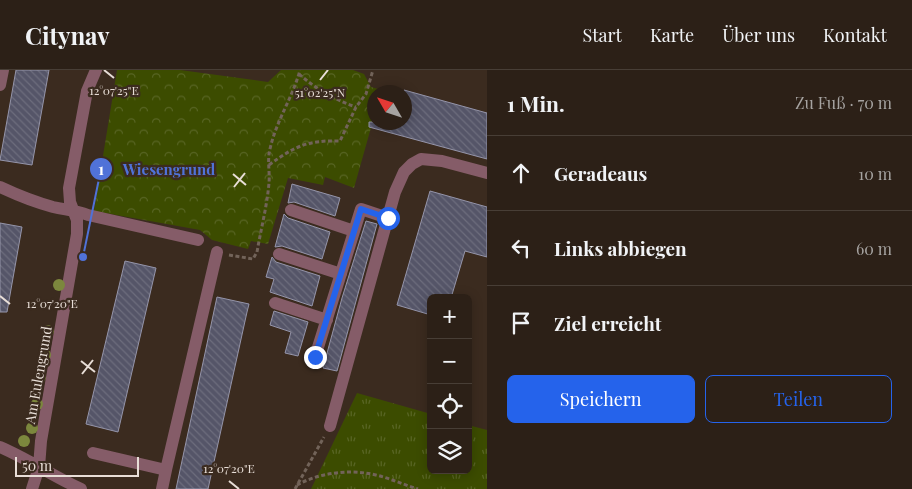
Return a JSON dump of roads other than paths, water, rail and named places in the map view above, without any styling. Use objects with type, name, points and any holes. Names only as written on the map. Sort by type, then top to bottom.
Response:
[{"type":"street","points":[[0,84],[3,70]]},
{"type":"street","name":"Am Eulengrund","points":[[32,489],[39,466],[41,441],[77,234],[77,220],[70,202],[69,188],[86,92],[96,70]]},
{"type":"street","points":[[330,426],[395,192],[404,172],[421,159],[442,160],[487,173]]},
{"type":"street","points":[[0,187],[28,200],[55,208],[74,210],[88,215],[198,240]]},
{"type":"street","points":[[315,357],[361,209],[388,218]]},
{"type":"street","points":[[291,210],[354,231]]},
{"type":"street","points":[[162,489],[217,252]]},
{"type":"street","points":[[279,254],[341,274]]},
{"type":"street","points":[[275,302],[327,320]]},
{"type":"street","points":[[0,447],[81,489]]},
{"type":"street","points":[[93,453],[166,470]]},
{"type":"place","name":"Wiesengrund","points":[[83,257]]}]
